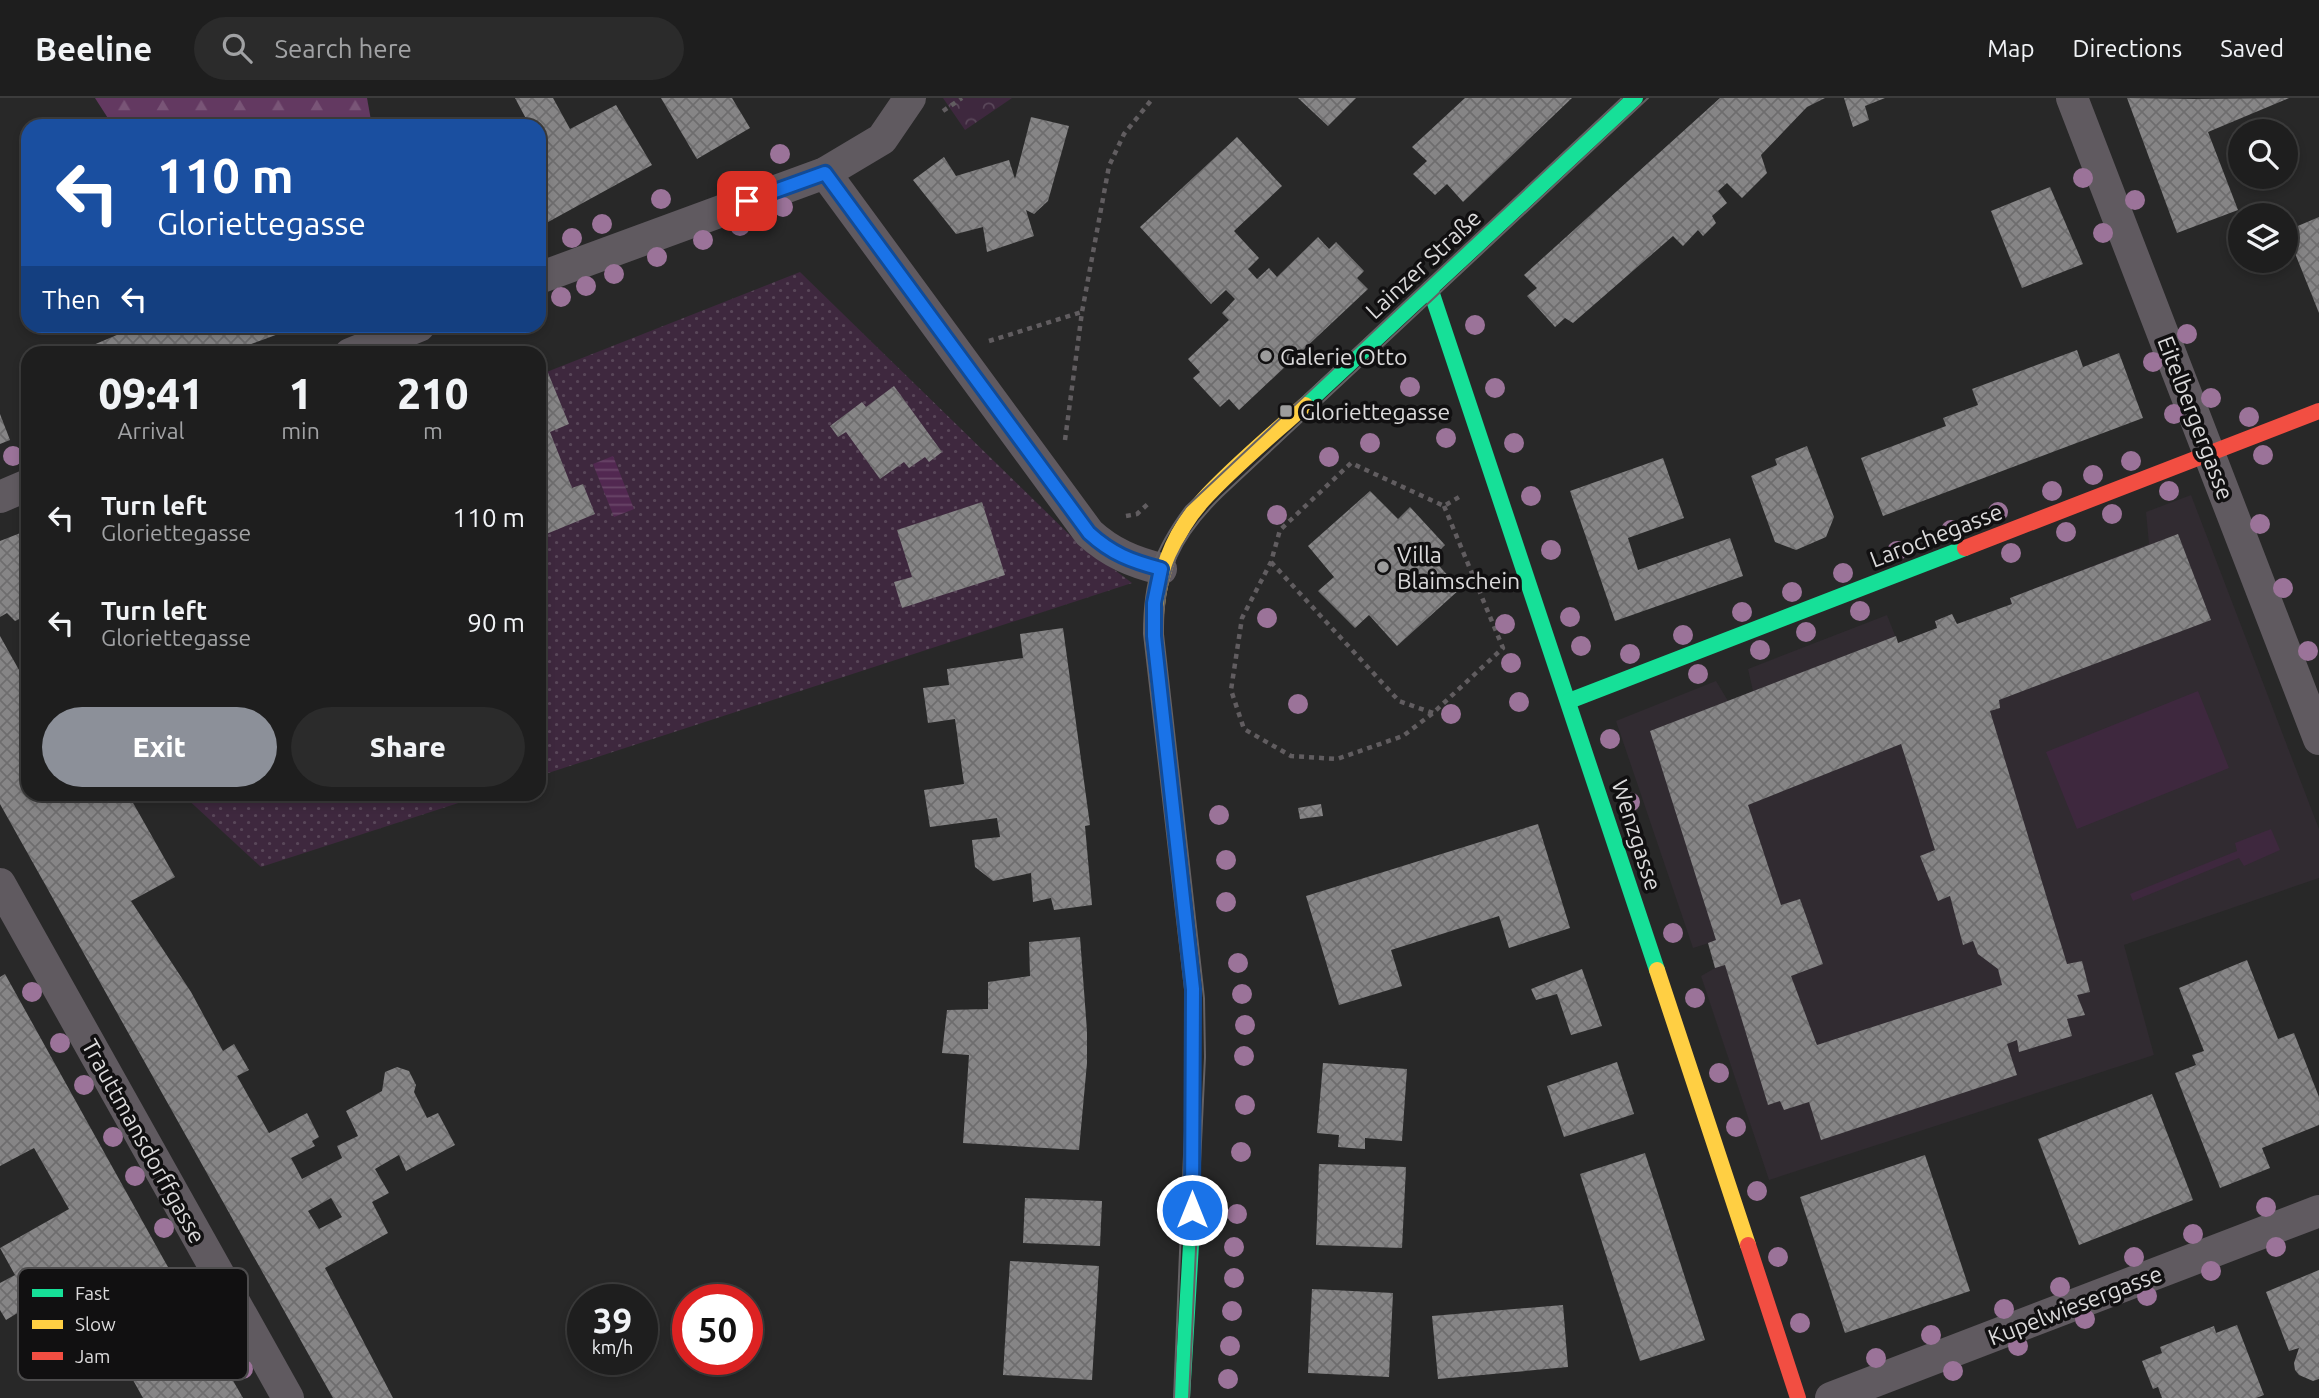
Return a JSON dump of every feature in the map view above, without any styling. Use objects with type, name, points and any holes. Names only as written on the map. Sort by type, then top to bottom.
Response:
[{"type":"street","points":[[546,275],[825,173],[882,139],[910,98]]},
{"type":"street","name":"Lainzer Straße","points":[[1182,1398],[1192,1210],[1193,989],[1154,636],[1154,603],[1161,569],[1177,535],[1204,499],[1635,98]]},
{"type":"street","name":"Eitelbergergasse","points":[[2072,98],[2319,739]]},
{"type":"street","points":[[825,173],[1089,533],[1105,548],[1125,559],[1161,569]]},
{"type":"street","name":"Wenzgasse","points":[[1430,288],[1798,1398]]},
{"type":"street","points":[[370,346],[402,333]]},
{"type":"street","name":"Larochegasse","points":[[1569,701],[2319,411]]},
{"type":"street","points":[[0,497],[21,488]]},
{"type":"street","name":"Trauttmansdorffgasse","points":[[0,884],[215,1268]]},
{"type":"street","name":"Kupelwiesergasse","points":[[1831,1398],[2319,1212]]},
{"type":"street","name":"Trauttmansdorffgasse","points":[[248,1327],[288,1398]]},
{"type":"path","points":[[1058,493],[1082,312],[1109,166],[1124,134],[1153,98]]},
{"type":"path","points":[[954,352],[1082,312]]},
{"type":"path","points":[[1351,463],[1444,506],[1503,648],[1403,737],[1337,759],[1291,756],[1244,729],[1231,690],[1242,618],[1271,562],[1280,530],[1351,463]]},
{"type":"path","points":[[1444,506],[1494,479]]},
{"type":"path","points":[[1271,562],[1399,701],[1433,713]]},
{"type":"shaded area","points":[[613,456],[634,509],[614,517],[593,464]]},
{"type":"shaded area","points":[[2191,495],[2319,829],[2319,878],[2124,945],[2154,1055],[1769,1180],[1701,976],[1715,968],[1709,943],[1693,948],[1616,721],[1716,681],[1728,701],[1753,691],[1748,669],[1887,615],[1898,643],[1937,628],[1935,621],[1952,614],[1957,624],[2011,605],[2010,598],[2149,544],[2146,512]]},
{"type":"green space","points":[[95,98],[367,98],[371,119],[108,119]]},
{"type":"green space","points":[[943,98],[1012,98],[965,130]]},
{"type":"green space","points":[[800,272],[1075,540],[1132,583],[546,774],[546,372]]},
{"type":"green space","points":[[2198,691],[2229,768],[2077,829],[2046,752]]},
{"type":"green space","points":[[190,801],[464,801],[261,867]]},
{"type":"green space","points":[[2271,829],[2280,850],[2244,866],[2239,858],[2133,901],[2130,894],[2237,851],[2235,843]]},
{"type":"building","points":[[515,98],[553,98],[570,129],[616,105],[652,165],[546,223],[546,119],[526,119]]},
{"type":"building","points":[[661,98],[732,98],[750,128],[697,159]]},
{"type":"building","points":[[1298,98],[1356,98],[1328,126]]},
{"type":"building","points":[[1465,98],[1572,98],[1463,202],[1447,184],[1435,195],[1413,174],[1427,161],[1412,147]]},
{"type":"building","points":[[1720,98],[1825,98],[1807,107],[1761,155],[1767,173],[1742,198],[1727,183],[1718,191],[1727,203],[1712,216],[1716,223],[1703,236],[1698,230],[1683,246],[1673,236],[1573,323],[1565,318],[1555,327],[1527,296],[1537,288],[1524,275]]},
{"type":"building","points":[[1844,98],[1885,98],[1865,106],[1869,120],[1853,127]]},
{"type":"building","points":[[2127,98],[2289,98],[2239,119],[2228,119],[2228,124],[2208,132],[2235,203],[2228,203],[2228,214],[2177,233]]},
{"type":"building","points":[[1031,117],[1069,126],[1048,201],[1034,214],[1026,210],[1034,236],[987,252],[983,227],[956,234],[913,180],[944,157],[956,176],[1009,160],[1015,179]]},
{"type":"building","points":[[1237,137],[1282,186],[1234,231],[1259,258],[1248,269],[1257,279],[1269,268],[1277,277],[1318,237],[1329,249],[1336,242],[1364,271],[1357,278],[1368,289],[1239,410],[1229,399],[1220,407],[1193,378],[1200,372],[1188,359],[1229,320],[1222,313],[1235,299],[1226,290],[1211,304],[1140,227]]},
{"type":"building","points":[[2050,187],[2083,264],[2022,288],[1991,211]]},
{"type":"building","points":[[2319,217],[2319,313],[2298,261],[2298,226]]},
{"type":"building","points":[[122,333],[281,333],[246,346],[91,346]]},
{"type":"building","points":[[2077,350],[2083,367],[2119,353],[2143,418],[1883,516],[1861,458],[1946,426],[1943,418],[1978,405],[1972,389]]},
{"type":"building","points":[[546,368],[569,424],[550,432],[572,488],[583,484],[595,514],[546,534]]},
{"type":"building","points":[[894,386],[942,452],[929,462],[925,457],[909,468],[904,462],[880,479],[846,432],[838,437],[830,426],[862,402],[866,407]]},
{"type":"building","points":[[0,414],[10,440],[0,444]]},
{"type":"building","points":[[1807,446],[1834,517],[1826,537],[1796,550],[1775,542],[1751,476],[1777,465],[1775,459]]},
{"type":"building","points":[[1663,458],[1684,518],[1628,538],[1638,570],[1730,538],[1743,576],[1615,621],[1570,491]]},
{"type":"building","name":"Villa Blaimschein","points":[[1370,491],[1398,519],[1410,507],[1445,545],[1432,558],[1460,589],[1397,646],[1369,615],[1355,628],[1318,591],[1334,577],[1308,546]]},
{"type":"building","points":[[982,502],[1005,575],[902,608],[894,582],[912,577],[897,530]]},
{"type":"building","points":[[21,533],[21,618],[15,621],[7,613],[0,617],[0,541]]},
{"type":"building","points":[[2178,534],[2211,620],[1999,700],[2000,708],[1990,711],[2067,964],[2082,961],[2090,992],[2077,995],[2085,1015],[2067,1019],[2072,1036],[2019,1052],[2017,1040],[2007,1044],[2017,1075],[1821,1140],[1809,1102],[1784,1110],[1780,1101],[1768,1105],[1725,965],[1715,968],[1708,943],[1716,940],[1650,731],[1896,636],[1898,643],[1937,628],[1935,621],[1952,614],[1957,624],[2012,604],[2010,598]],"holes":[[[1901,744],[1935,850],[1920,856],[1938,901],[1950,896],[1963,945],[1973,941],[1978,954],[1998,969],[2002,985],[1817,1045],[1791,976],[1823,964],[1800,899],[1781,905],[1748,805]]]},
{"type":"building","points":[[1063,628],[1090,825],[1085,826],[1092,905],[1054,910],[1051,898],[1033,902],[1031,873],[993,881],[975,867],[972,840],[1000,837],[997,818],[930,827],[924,790],[964,784],[955,719],[928,723],[923,688],[949,685],[947,669],[1023,658],[1020,634]]},
{"type":"building","points":[[0,636],[21,674],[21,801],[132,801],[175,877],[131,901],[191,992],[223,1051],[234,1044],[249,1070],[237,1076],[269,1133],[307,1113],[319,1137],[312,1141],[315,1146],[291,1158],[302,1179],[342,1158],[337,1146],[358,1136],[346,1111],[382,1091],[385,1072],[397,1067],[409,1071],[416,1085],[414,1092],[427,1118],[438,1113],[455,1145],[406,1171],[399,1155],[375,1169],[389,1193],[372,1202],[388,1233],[325,1268],[393,1398],[333,1398],[0,804]],"holes":[[[331,1198],[342,1217],[319,1229],[308,1211]]]},
{"type":"building","points":[[1321,804],[1323,816],[1300,819],[1298,808]]},
{"type":"building","points":[[1538,824],[1570,928],[1509,948],[1499,916],[1391,950],[1402,986],[1339,1005],[1306,896]]},
{"type":"building","points":[[1080,937],[1087,1063],[1079,1150],[963,1143],[969,1055],[942,1053],[947,1010],[988,1009],[988,982],[1030,976],[1029,942]]},
{"type":"building","points":[[2247,960],[2278,1039],[2294,1033],[2319,1097],[2319,1125],[2262,1148],[2270,1168],[2220,1188],[2175,1073],[2196,1065],[2192,1055],[2204,1051],[2179,988]]},
{"type":"building","points":[[1582,969],[1602,1026],[1571,1035],[1557,994],[1536,1000],[1531,989]]},
{"type":"building","points":[[5,974],[169,1268],[18,1268],[18,1313],[6,1320],[0,1310],[0,1283],[15,1275],[0,1248],[69,1209],[34,1148],[0,1166],[0,977]]},
{"type":"building","points":[[1617,1062],[1634,1114],[1564,1137],[1547,1086]]},
{"type":"building","points":[[1323,1063],[1407,1069],[1402,1141],[1365,1138],[1365,1149],[1338,1147],[1339,1135],[1317,1133]]},
{"type":"building","points":[[2152,1094],[2193,1200],[2079,1245],[2038,1139]]},
{"type":"building","points":[[1645,1153],[1705,1340],[1640,1361],[1580,1174]]},
{"type":"building","points":[[1925,1155],[1970,1291],[1845,1333],[1800,1197]]},
{"type":"building","points":[[1319,1164],[1406,1167],[1402,1248],[1316,1245]]},
{"type":"building","points":[[1025,1198],[1102,1201],[1100,1246],[1023,1243]]},
{"type":"building","points":[[1010,1261],[1099,1266],[1092,1380],[1003,1375]]},
{"type":"building","points":[[2319,1270],[2319,1379],[2313,1381],[2299,1375],[2295,1370],[2294,1363],[2299,1348],[2289,1351],[2266,1292]]},
{"type":"building","points":[[1312,1289],[1393,1293],[1389,1377],[1308,1373]]},
{"type":"building","points":[[1563,1305],[1568,1367],[1438,1379],[1432,1316]]},
{"type":"building","points":[[2237,1325],[2264,1395],[2256,1398],[2162,1398],[2158,1387],[2153,1389],[2142,1361],[2162,1353],[2160,1347],[2214,1326],[2216,1333]]},
{"type":"building","points":[[133,1380],[233,1380],[243,1398],[143,1398]]},
{"type":"tram line","points":[[1174,1398],[1188,1058],[1186,998],[1144,634],[1146,597],[1153,566],[1166,537],[1186,507],[1622,98]]},
{"type":"tram line","points":[[1189,1398],[1205,1057],[1204,998],[1163,634],[1166,593],[1176,558],[1194,527],[1222,496],[1648,98]]},
{"type":"traffic: fast","points":[[1305,405],[1635,98]]},
{"type":"traffic: fast","points":[[1430,288],[1657,970]]},
{"type":"traffic: fast","points":[[1569,701],[1965,548]]},
{"type":"traffic: fast","points":[[1169,771],[1193,989],[1193,1210],[1182,1398]]},
{"type":"traffic: slow","points":[[1169,771],[1156,664],[1155,629],[1158,595],[1166,562],[1181,530],[1203,500],[1305,405]]},
{"type":"traffic: slow","points":[[1657,970],[1748,1245]]},
{"type":"traffic: jam","points":[[1965,548],[2319,411]]},
{"type":"traffic: jam","points":[[1748,1245],[1798,1398]]},
{"type":"place","name":"Galerie Otto","points":[[1266,356]]},
{"type":"place","name":"Gloriettegasse","points":[[1286,411]]},
{"type":"place","name":"Villa Blaimschein","points":[[1383,567]]},
{"type":"route","points":[[747,201],[825,173],[1089,533],[1105,548],[1125,559],[1161,569],[1154,603],[1154,636],[1193,989],[1192,1210]]}]
